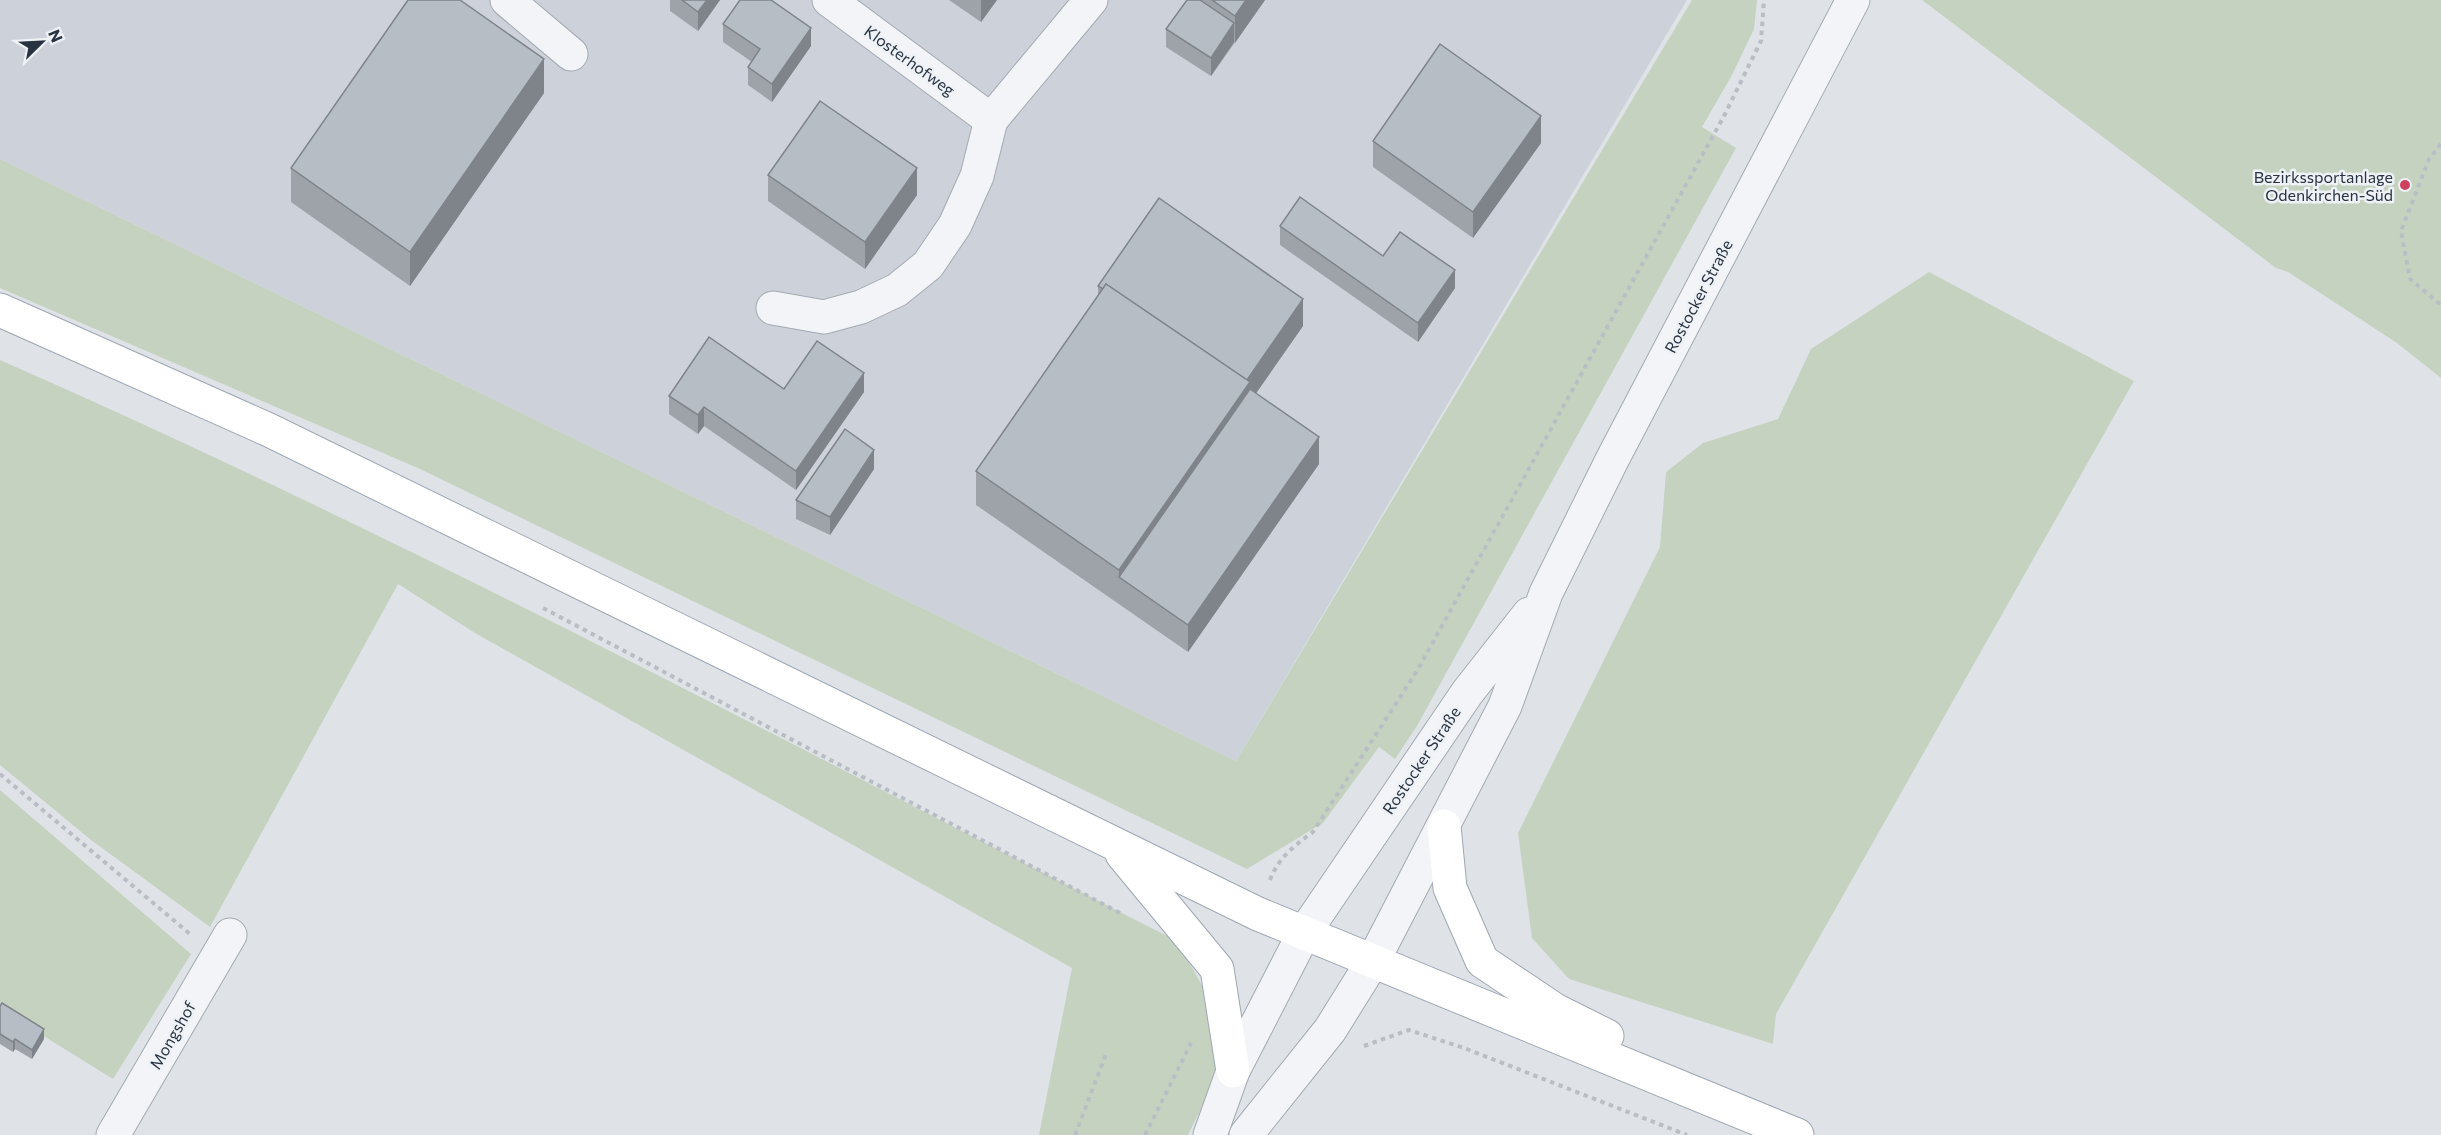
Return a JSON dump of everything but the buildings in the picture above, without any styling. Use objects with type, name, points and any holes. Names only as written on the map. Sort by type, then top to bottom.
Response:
[{"type":"main road","points":[[0,310],[269,430],[1115,846],[1304,933],[1797,1135]]},
{"type":"main road","points":[[1444,826],[1450,888],[1482,961],[1555,1010],[1797,1135]]},
{"type":"main road","points":[[1115,846],[1217,969],[1233,1071]]},
{"type":"street","points":[[507,0],[571,54]]},
{"type":"street","name":"Klosterhofweg","points":[[829,0],[991,120]]},
{"type":"street","points":[[773,308],[824,317],[861,307],[897,291],[928,265],[955,225],[977,176],[991,120],[1091,0]]},
{"type":"street","name":"Rostocker Straße","points":[[1246,1135],[1330,1030],[1373,961],[1505,706],[1546,593],[1613,458],[1853,0]]},
{"type":"street","name":"Rostocker Straße","points":[[1210,1135],[1233,1071],[1304,933],[1467,693],[1546,593]]},
{"type":"street","name":"Mongshof","points":[[113,1135],[224,946]]},
{"type":"path","points":[[1274,870],[1291,848],[1313,832],[1423,660],[1724,116],[1761,41],[1764,0]]},
{"type":"path","points":[[2441,144],[2428,159],[2401,231],[2410,279],[2441,305]]},
{"type":"path","points":[[536,605],[1125,915]]},
{"type":"path","points":[[0,774],[224,946]]},
{"type":"path","points":[[1330,1030],[1359,1048],[1409,1030],[1464,1047],[1687,1135]]},
{"type":"path","points":[[1075,1135],[1106,1054]]},
{"type":"shaded area","points":[[0,0],[1687,0],[1236,761],[0,159]]},
{"type":"green space","points":[[1692,0],[1757,0],[1754,29],[1732,75],[1702,127],[1736,148],[1417,726],[1395,759],[1379,747],[1323,823],[1247,869],[420,469],[0,288],[0,159],[1236,761]]},
{"type":"green space","points":[[1922,0],[2441,0],[2441,378],[2397,343],[2288,272],[2276,268]]},
{"type":"green space","points":[[1929,272],[2134,381],[1776,1014],[1773,1044],[1569,979],[1532,938],[1518,833],[1660,547],[1666,472],[1703,443],[1778,419],[1811,349]]},
{"type":"green space","points":[[0,360],[150,427],[446,569],[1177,941],[1209,998],[1217,1076],[1188,1135],[1039,1135],[1072,968],[475,633],[398,584],[210,927],[91,840],[0,765]]},
{"type":"green space","points":[[0,790],[191,954],[113,1079],[0,1009]]},
{"type":"place","name":"Bezirkssportanlage Odenkirchen-Süd","points":[[2405,185]]}]
